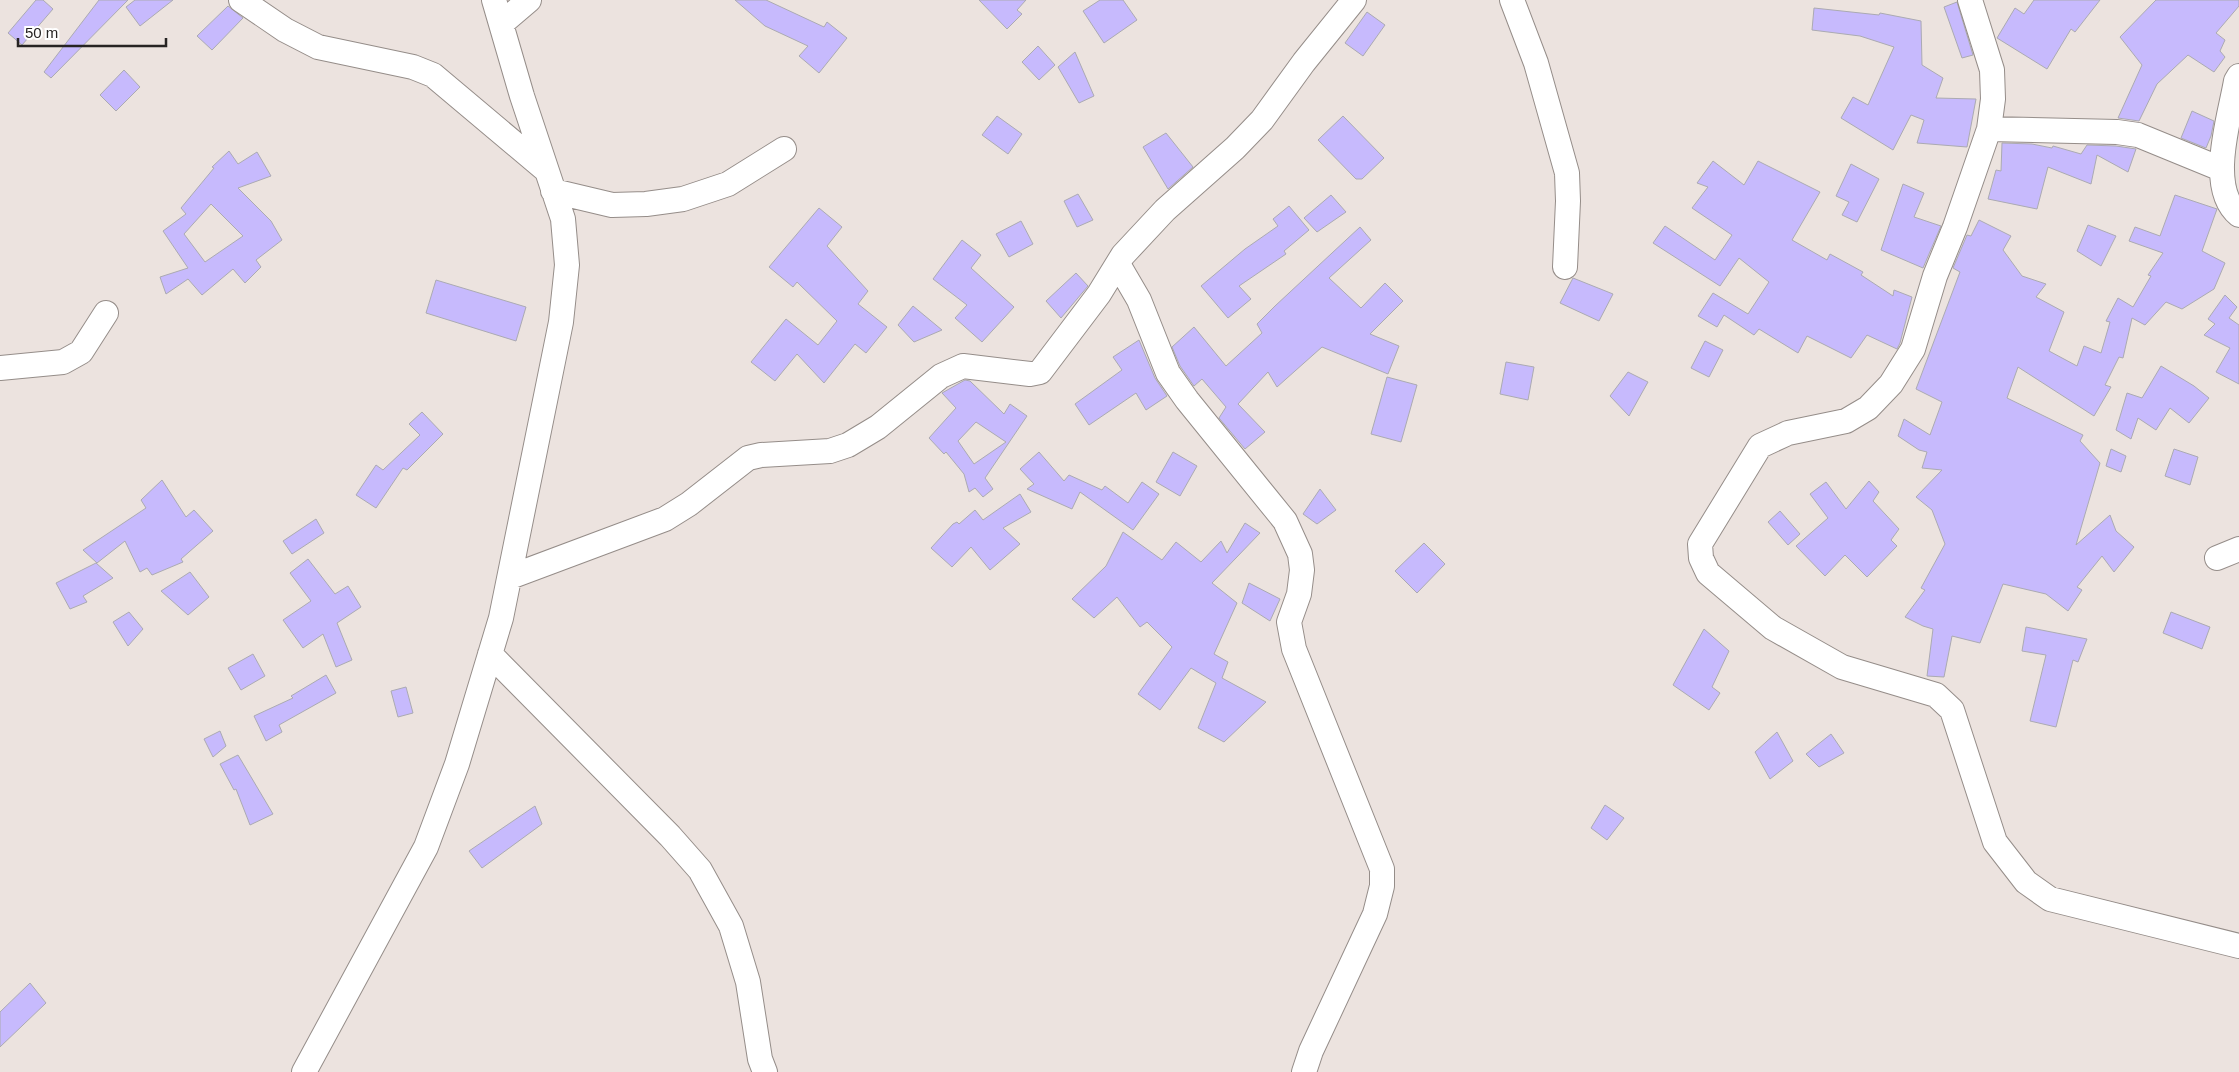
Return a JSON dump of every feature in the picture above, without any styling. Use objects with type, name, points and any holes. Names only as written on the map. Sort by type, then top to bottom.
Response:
[{"type":"street","points":[[241,0],[285,30],[318,46],[413,67],[433,75],[550,180],[612,205],[646,204],[683,199],[728,184],[784,149]]},
{"type":"street","points":[[304,1072],[426,848],[457,764],[490,654],[510,577],[561,322],[568,266],[563,219],[522,96],[494,0]]},
{"type":"street","points":[[502,23],[529,0]]},
{"type":"street","points":[[510,577],[665,519],[689,504],[748,458],[761,455],[830,451],[848,445],[878,427],[953,369],[963,366],[1030,374],[1040,372],[1099,294],[1123,255],[1164,210],[1235,148],[1262,120],[1304,62],[1354,0]]},
{"type":"street","points":[[1512,0],[1536,63],[1567,173],[1568,201],[1565,267]]},
{"type":"street","points":[[1970,0],[1992,70],[1993,99],[1989,129],[1955,227],[1935,276],[1913,349],[1891,384],[1868,408],[1846,421],[1788,433],[1760,446],[1700,544],[1701,558],[1708,573],[1773,628],[1842,667],[1936,695],[1952,710],[1995,842],[2026,882],[2050,899],[2239,946]]},
{"type":"street","points":[[2239,76],[2236,81],[2220,169],[2225,197],[2239,214]]},
{"type":"street","points":[[1989,129],[2138,135],[2220,169]]},
{"type":"street","points":[[1118,264],[1138,300],[1168,373],[1186,400],[1285,521],[1300,554],[1302,570],[1299,594],[1289,622],[1290,635],[1382,869],[1382,886],[1375,914],[1304,1072]]},
{"type":"street","points":[[0,368],[63,362],[81,352],[106,313]]},
{"type":"street","points":[[2217,558],[2239,550]]},
{"type":"street","points":[[490,654],[670,836],[700,870],[731,926],[748,982],[760,1059],[765,1072]]},
{"type":"building","points":[[36,0],[43,0],[53,9],[22,45],[8,33]]},
{"type":"building","points":[[99,0],[128,0],[51,78],[44,72]]},
{"type":"building","points":[[135,0],[173,0],[140,26],[126,7]]},
{"type":"building","points":[[735,0],[766,0],[824,27],[827,22],[847,38],[819,73],[799,56],[808,46],[765,26]]},
{"type":"building","points":[[979,0],[1026,0],[1017,10],[1022,14],[1007,29]]},
{"type":"building","points":[[1100,0],[1123,0],[1137,20],[1104,43],[1083,11]]},
{"type":"building","points":[[2034,0],[2100,0],[2075,32],[2071,29],[2047,69],[1997,38],[2015,8],[2024,14]]},
{"type":"building","points":[[2156,0],[2239,0],[2239,6],[2216,33],[2225,40],[2220,51],[2225,57],[2214,72],[2188,55],[2157,84],[2139,121],[2118,118],[2142,65],[2120,37]]},
{"type":"building","points":[[1957,2],[1973,55],[1962,58],[1944,7]]},
{"type":"building","points":[[228,6],[243,18],[212,50],[197,36]]},
{"type":"building","points":[[1814,8],[1879,15],[1880,13],[1921,21],[1922,65],[1943,78],[1936,98],[1976,99],[1967,147],[1917,143],[1924,120],[1911,115],[1893,150],[1841,118],[1853,97],[1868,105],[1894,47],[1860,36],[1812,30]]},
{"type":"building","points":[[1367,12],[1385,25],[1363,56],[1345,43]]},
{"type":"building","points":[[1038,46],[1055,65],[1039,80],[1022,62]]},
{"type":"building","points":[[1075,52],[1094,96],[1079,103],[1058,67]]},
{"type":"building","points":[[124,70],[140,87],[116,111],[100,95]]},
{"type":"building","points":[[2192,111],[2214,121],[2206,148],[2181,138]]},
{"type":"building","points":[[997,116],[1022,134],[1008,154],[982,135]]},
{"type":"building","points":[[1343,116],[1384,158],[1362,179],[1356,179],[1318,140]]},
{"type":"building","points":[[1166,133],[1193,167],[1168,189],[1143,147]]},
{"type":"building","points":[[2002,143],[2032,144],[2052,148],[2053,146],[2081,154],[2087,145],[2136,149],[2128,172],[2097,155],[2091,184],[2048,167],[2037,209],[1988,199],[1996,170],[2001,171]]},
{"type":"building","points":[[229,151],[238,164],[257,152],[271,176],[238,188],[271,221],[282,240],[256,260],[261,267],[245,283],[233,269],[202,295],[188,279],[166,294],[160,277],[188,268],[163,231],[186,214],[181,208],[214,168],[212,167]],"holes":[[[211,204],[243,236],[205,262],[184,234]]]},
{"type":"building","points":[[1713,161],[1744,185],[1758,161],[1820,192],[1792,240],[1827,260],[1830,254],[1863,272],[1861,275],[1893,296],[1894,290],[1912,297],[1897,349],[1867,335],[1851,358],[1807,336],[1798,353],[1759,329],[1754,335],[1724,315],[1717,327],[1698,316],[1713,293],[1748,314],[1769,282],[1739,258],[1720,286],[1653,243],[1665,226],[1715,260],[1732,235],[1692,208],[1708,187],[1697,183]]},
{"type":"building","points":[[1851,164],[1879,179],[1857,222],[1842,215],[1849,202],[1836,196]]},
{"type":"building","points":[[1903,184],[1924,193],[1914,217],[1941,226],[1923,268],[1881,250]]},
{"type":"building","points":[[1078,194],[1093,220],[1077,227],[1064,201]]},
{"type":"building","points":[[1331,195],[1346,212],[1317,232],[1304,218]]},
{"type":"building","points":[[2175,195],[2217,209],[2202,251],[2225,263],[2214,289],[2182,309],[2166,302],[2145,325],[2132,318],[2123,358],[2119,357],[2105,385],[2111,387],[2094,416],[2018,367],[2007,398],[2083,435],[2080,441],[2100,463],[2076,545],[2110,515],[2116,531],[2134,547],[2114,572],[2102,556],[2077,587],[2082,590],[2068,611],[2046,594],[2003,584],[1980,643],[1952,636],[1944,677],[1927,676],[1933,629],[1905,617],[1925,590],[1921,588],[1945,544],[1932,510],[1916,497],[1942,470],[1922,468],[1927,452],[1919,450],[1898,436],[1904,419],[1930,435],[1942,402],[1916,389],[1960,272],[1953,268],[1967,235],[1971,236],[1979,220],[2011,236],[2003,250],[2022,276],[2046,284],[2036,297],[2064,312],[2049,351],[2077,366],[2084,346],[2101,353],[2110,322],[2106,321],[2118,298],[2133,307],[2151,276],[2148,275],[2163,253],[2129,241],[2135,227],[2160,236]]},
{"type":"building","points":[[1289,206],[1309,230],[1284,251],[1286,254],[1239,286],[1251,299],[1228,318],[1201,286],[1245,249],[1278,226],[1273,219]]},
{"type":"building","points":[[819,208],[842,227],[827,246],[868,291],[858,304],[887,327],[866,353],[855,344],[824,383],[797,354],[775,381],[751,362],[786,319],[818,345],[837,321],[797,282],[793,287],[769,267]]},
{"type":"building","points":[[1021,221],[1033,244],[1009,257],[996,234]]},
{"type":"building","points":[[2088,225],[2116,236],[2101,266],[2077,251]]},
{"type":"building","points":[[1360,227],[1371,240],[1329,278],[1361,308],[1385,283],[1403,301],[1370,334],[1399,346],[1388,374],[1322,347],[1277,387],[1268,372],[1238,404],[1265,432],[1245,449],[1219,418],[1226,407],[1202,379],[1194,386],[1180,366],[1172,347],[1194,327],[1226,366],[1262,333],[1257,324]]},
{"type":"building","points":[[962,240],[981,255],[971,268],[1014,307],[982,342],[955,318],[967,305],[933,279]]},
{"type":"building","points":[[1076,273],[1088,286],[1061,318],[1046,301]]},
{"type":"building","points":[[1573,278],[1613,294],[1599,321],[1560,303]]},
{"type":"building","points":[[436,280],[526,307],[516,341],[426,313]]},
{"type":"building","points":[[2225,295],[2237,307],[2229,318],[2239,325],[2239,384],[2216,372],[2230,348],[2204,335],[2215,324],[2208,319]]},
{"type":"building","points":[[913,306],[942,330],[914,342],[898,325]]},
{"type":"building","points":[[1139,340],[1155,378],[1167,396],[1146,410],[1136,393],[1089,425],[1075,404],[1122,370],[1113,357]]},
{"type":"building","points":[[1705,341],[1723,350],[1709,377],[1691,368]]},
{"type":"building","points":[[1506,362],[1534,367],[1528,400],[1500,394]]},
{"type":"building","points":[[2161,366],[2194,386],[2209,398],[2189,423],[2170,408],[2156,430],[2138,418],[2131,439],[2116,430],[2127,393],[2142,398]]},
{"type":"building","points":[[1628,372],[1648,382],[1629,416],[1610,396]]},
{"type":"building","points":[[1387,377],[1417,385],[1401,442],[1371,434]]},
{"type":"building","points":[[965,380],[970,381],[1004,414],[1010,404],[1027,416],[985,478],[993,489],[983,497],[975,488],[969,492],[964,474],[946,452],[944,454],[929,438],[956,408],[942,393]],"holes":[[[976,422],[1006,442],[974,464],[958,441]]]},
{"type":"building","points":[[422,412],[443,434],[407,470],[403,468],[376,508],[356,495],[376,465],[383,470],[420,435],[409,424]]},
{"type":"building","points":[[2111,449],[2126,456],[2121,472],[2106,466]]},
{"type":"building","points":[[2174,449],[2198,457],[2190,485],[2165,476]]},
{"type":"building","points":[[1039,452],[1064,481],[1069,475],[1102,490],[1105,486],[1128,503],[1142,482],[1159,494],[1133,530],[1080,492],[1072,509],[1027,489],[1034,484],[1020,469]]},
{"type":"building","points":[[1173,452],[1197,466],[1180,496],[1156,482]]},
{"type":"building","points":[[162,480],[186,517],[194,510],[213,531],[181,559],[183,562],[152,575],[147,568],[140,572],[125,541],[97,563],[83,550],[146,508],[141,500]]},
{"type":"building","points":[[1869,481],[1879,492],[1873,501],[1899,529],[1891,540],[1897,546],[1867,577],[1845,555],[1825,576],[1796,546],[1828,518],[1810,494],[1826,482],[1846,509]]},
{"type":"building","points":[[1320,489],[1336,510],[1317,524],[1303,514]]},
{"type":"building","points":[[1020,494],[1031,512],[1003,528],[1020,544],[990,570],[971,547],[952,567],[931,548],[953,524],[957,522],[959,524],[975,510],[983,520]]},
{"type":"building","points":[[1780,511],[1800,534],[1788,545],[1768,522]]},
{"type":"building","points":[[316,519],[324,533],[292,554],[283,541]]},
{"type":"building","points":[[1245,523],[1260,533],[1212,583],[1237,603],[1214,654],[1228,662],[1222,678],[1266,702],[1224,742],[1198,728],[1216,683],[1191,668],[1160,710],[1138,694],[1172,647],[1147,622],[1140,627],[1117,597],[1094,618],[1072,599],[1106,566],[1123,532],[1162,560],[1176,542],[1201,562],[1221,541],[1227,553]]},
{"type":"building","points":[[1424,543],[1445,564],[1417,593],[1395,571]]},
{"type":"building","points":[[308,559],[335,594],[348,586],[361,607],[337,623],[352,660],[336,667],[323,634],[303,648],[283,620],[311,601],[290,573]]},
{"type":"building","points":[[96,563],[113,578],[83,596],[87,602],[70,609],[56,583]]},
{"type":"building","points":[[190,572],[209,597],[188,615],[161,591]]},
{"type":"building","points":[[1249,583],[1280,599],[1270,621],[1242,603]]},
{"type":"building","points":[[129,612],[143,629],[128,646],[113,622]]},
{"type":"building","points":[[2171,612],[2210,627],[2202,649],[2163,633]]},
{"type":"building","points":[[2026,627],[2087,639],[2078,662],[2073,660],[2056,727],[2030,721],[2046,655],[2022,651]]},
{"type":"building","points":[[1704,629],[1729,651],[1712,687],[1720,693],[1709,710],[1673,685]]},
{"type":"building","points":[[253,654],[265,676],[241,690],[228,668]]},
{"type":"building","points":[[326,675],[336,693],[279,725],[282,732],[266,741],[254,716],[293,698],[291,696]]},
{"type":"building","points":[[406,687],[413,713],[398,717],[391,691]]},
{"type":"building","points":[[220,731],[226,746],[213,757],[204,739]]},
{"type":"building","points":[[1777,732],[1793,761],[1770,779],[1755,752]]},
{"type":"building","points":[[1831,734],[1844,753],[1819,767],[1806,754]]},
{"type":"building","points":[[238,755],[273,814],[250,825],[236,789],[234,790],[220,764]]},
{"type":"building","points":[[1605,805],[1624,818],[1607,840],[1591,828]]},
{"type":"building","points":[[535,806],[542,824],[482,868],[469,851]]},
{"type":"building","points":[[30,983],[46,1003],[0,1047],[0,1012]]}]
